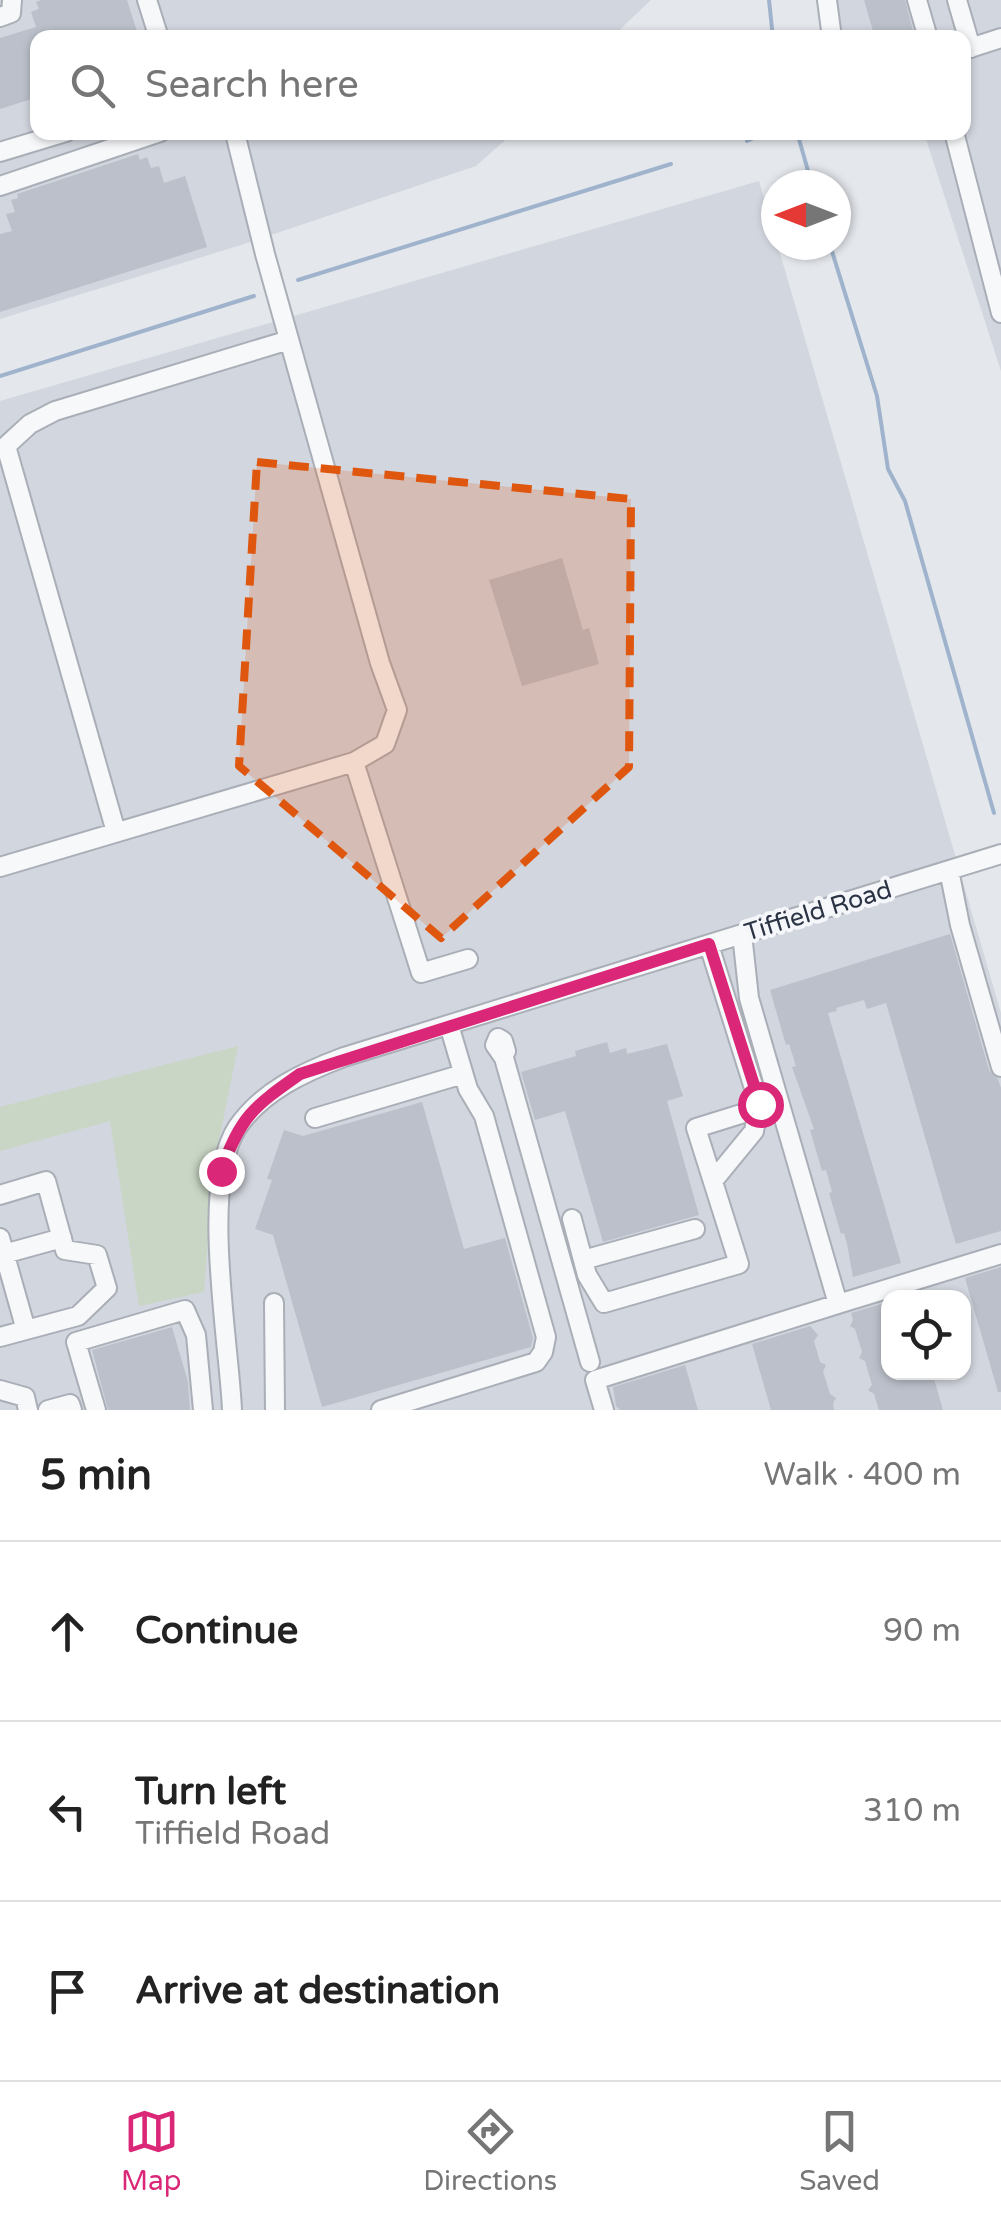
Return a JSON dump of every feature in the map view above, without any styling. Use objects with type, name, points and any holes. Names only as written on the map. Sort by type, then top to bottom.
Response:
[{"type":"street","points":[[0,17],[11,13],[12,0]]},
{"type":"street","points":[[147,0],[156,30]]},
{"type":"street","points":[[827,0],[831,30]]},
{"type":"street","points":[[917,0],[926,30]]},
{"type":"street","points":[[957,0],[963,30]]},
{"type":"street","points":[[971,48],[1001,38]]},
{"type":"street","points":[[0,152],[40,140]]},
{"type":"street","points":[[0,186],[136,140]]},
{"type":"street","points":[[0,866],[354,762],[385,744],[398,710],[380,663],[237,140]]},
{"type":"street","points":[[956,140],[999,301]]},
{"type":"street","points":[[116,832],[6,446],[30,424],[55,411],[289,340]]},
{"type":"street","points":[[354,762],[422,974],[468,959]]},
{"type":"street","name":"Tiffield Road","points":[[232,1410],[217,1208],[221,1171],[236,1129],[264,1099],[300,1074],[1001,854]]},
{"type":"street","points":[[948,870],[1001,1067]]},
{"type":"street","points":[[742,934],[749,998],[838,1304]]},
{"type":"street","points":[[709,944],[760,1104],[754,1131],[713,1181]]},
{"type":"street","points":[[490,1012],[590,1362]]},
{"type":"street","points":[[381,1410],[536,1362],[544,1352],[546,1338],[484,1116],[468,1089],[449,1025]]},
{"type":"street","points":[[315,1118],[464,1074]]},
{"type":"street","points":[[572,1218],[586,1275],[604,1304],[739,1264],[696,1128],[741,1114]]},
{"type":"street","points":[[0,1194],[46,1180],[65,1250],[97,1256],[106,1288],[78,1316],[0,1337]]},
{"type":"street","points":[[583,1260],[695,1229]]},
{"type":"street","points":[[26,1330],[2,1246],[62,1238]]},
{"type":"street","points":[[604,1410],[595,1380],[1001,1254]]},
{"type":"street","points":[[274,1303],[275,1410]]},
{"type":"street","points":[[96,1410],[76,1342],[185,1310],[196,1336],[203,1410]]},
{"type":"street","points":[[196,1336],[227,1333]]},
{"type":"street","points":[[0,1390],[25,1398],[28,1410]]},
{"type":"street","points":[[48,1410],[70,1404],[72,1410]]},
{"type":"highlighted area","points":[[257,462],[631,499],[629,767],[441,938],[239,766]]},
{"type":"shaded area","points":[[0,0],[651,0],[619,30],[30,30],[30,140],[505,140],[476,166],[241,245],[0,319]]},
{"type":"shaded area","points":[[817,0],[1001,0],[1001,371],[926,140],[971,140],[971,30],[823,30]]},
{"type":"shaded area","points":[[759,181],[761,260],[782,260],[1001,1013],[1001,1410],[0,1410],[0,401]]},
{"type":"green space","points":[[238,1046],[213,1170],[204,1292],[139,1306],[110,1121],[0,1151],[0,1107]]},
{"type":"building","points":[[127,0],[136,30],[30,30],[30,100],[0,109],[0,38],[36,27],[31,12],[39,9],[36,2]]},
{"type":"building","points":[[864,0],[905,0],[913,30],[873,30]]},
{"type":"building","points":[[138,154],[140,160],[147,157],[151,168],[159,166],[164,183],[185,176],[207,247],[0,312],[0,234],[12,231],[6,214],[15,212],[11,200],[18,198],[17,194]]},
{"type":"building","points":[[562,558],[583,630],[589,628],[599,664],[522,686],[489,580]]},
{"type":"building","points":[[950,934],[989,1070],[1001,1088],[1001,1231],[956,1244],[886,1003],[867,1009],[864,1000],[836,1008],[837,1011],[828,1013],[901,1263],[853,1277],[826,1170],[822,1171],[810,1130],[814,1129],[792,1067],[796,1066],[770,990]]},
{"type":"building","points":[[607,1042],[610,1053],[626,1048],[627,1054],[667,1044],[683,1096],[667,1101],[699,1215],[603,1242],[565,1111],[535,1120],[521,1072],[576,1056],[575,1051]]},
{"type":"building","points":[[422,1102],[464,1249],[505,1238],[533,1338],[531,1347],[322,1407],[273,1235],[255,1229],[272,1180],[267,1179],[284,1130],[303,1136]]},
{"type":"building","points":[[1001,1267],[1001,1392],[998,1392],[965,1278]]},
{"type":"building","points":[[881,1304],[881,1380],[934,1380],[943,1410],[879,1410],[874,1394],[868,1390],[872,1385],[865,1361],[859,1358],[862,1352],[855,1329],[850,1326],[851,1313]]},
{"type":"building","points":[[810,1326],[818,1335],[814,1341],[820,1362],[826,1365],[823,1371],[830,1394],[836,1398],[834,1410],[771,1410],[752,1344]]},
{"type":"building","points":[[172,1327],[188,1382],[190,1410],[108,1410],[92,1350]]},
{"type":"building","points":[[685,1365],[698,1410],[620,1410],[616,1406],[613,1387]]},
{"type":"waterway","points":[[769,0],[772,30]]},
{"type":"waterway","points":[[799,140],[808,170]]},
{"type":"waterway","points":[[298,280],[671,164]]},
{"type":"waterway","points":[[835,260],[877,396],[888,469],[905,501],[994,813]]},
{"type":"waterway","points":[[0,376],[254,296]]},
{"type":"route","points":[[221,1171],[236,1129],[264,1099],[300,1074],[709,944],[760,1104]]}]
